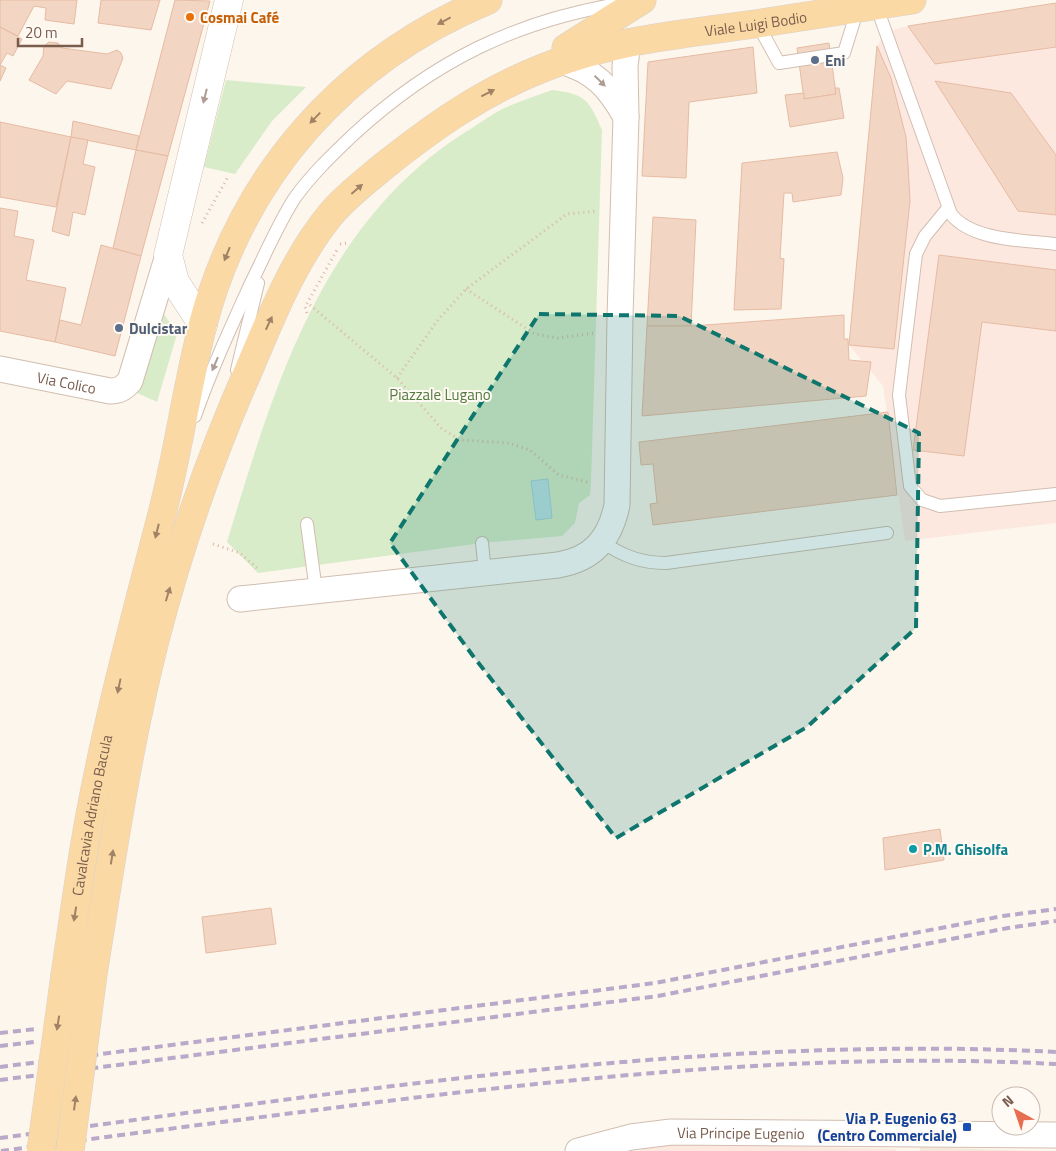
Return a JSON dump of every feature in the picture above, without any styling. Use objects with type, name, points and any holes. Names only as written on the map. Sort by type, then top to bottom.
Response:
[{"type":"main road","points":[[170,484],[203,325],[220,271],[236,232],[265,181],[293,142],[342,92],[374,66],[433,27],[488,0]]},
{"type":"main road","points":[[198,498],[227,422],[286,286],[313,239],[331,214],[364,182],[434,128],[479,98],[512,81],[561,61],[628,42],[643,0]]},
{"type":"main road","points":[[512,81],[536,64],[594,33],[643,0]]},
{"type":"main road","name":"Viale Luigi Bodio","points":[[628,42],[912,0]]},
{"type":"main road","name":"Cavalcavia Adriano Bacula","points":[[41,1151],[65,975],[90,814],[124,660],[170,484]]},
{"type":"main road","name":"Cavalcavia Adriano Bacula","points":[[70,1151],[92,974],[118,816],[142,696],[162,614],[198,498]]},
{"type":"street","points":[[147,327],[168,255],[229,0]]},
{"type":"street","points":[[240,599],[565,564],[581,557],[602,542],[614,522],[618,505],[620,297],[626,117],[625,66],[628,42]]},
{"type":"street","points":[[561,61],[584,69],[600,81],[616,100],[626,117]]},
{"type":"street","points":[[168,255],[171,271],[180,293],[203,325]]},
{"type":"street","points":[[147,327],[159,308],[180,293]]},
{"type":"street","name":"Via Colico","points":[[0,369],[110,391],[121,390],[130,381],[147,327]]},
{"type":"street","name":"Via Principe Eugenio","points":[[578,1151],[631,1137],[658,1140],[1056,1135]]},
{"type":"lane","points":[[170,484],[216,360],[264,256],[288,209],[321,167],[375,116],[429,75],[469,51],[543,21],[582,10],[643,0]]},
{"type":"lane","points":[[757,23],[779,63],[844,53],[867,7]]},
{"type":"lane","points":[[867,7],[948,208],[956,221],[971,231],[1056,244]]},
{"type":"lane","points":[[948,208],[922,242],[914,264],[898,395],[910,486],[922,500],[940,506],[1056,494]]},
{"type":"lane","points":[[198,498],[238,364],[264,256]]},
{"type":"lane","points":[[307,524],[316,590]]},
{"type":"lane","points":[[602,542],[631,558],[648,562],[666,563],[887,533]]},
{"type":"lane","points":[[482,542],[485,572]]},
{"type":"path","points":[[210,209],[228,177]]},
{"type":"path","points":[[397,378],[438,320],[466,289],[567,214],[598,211]]},
{"type":"path","points":[[307,312],[305,307],[341,243],[347,243]]},
{"type":"path","points":[[466,289],[535,334],[558,338],[595,333]]},
{"type":"path","points":[[310,306],[397,378],[442,429],[461,440],[509,443],[530,450],[559,474],[591,483]]},
{"type":"path","points":[[213,544],[240,553],[258,569]]},
{"type":"highlighted area","points":[[539,314],[679,316],[919,433],[916,628],[807,727],[616,838],[473,656],[390,543]]},
{"type":"shaded area","points":[[1056,3],[1056,523],[905,541],[883,386],[849,345],[877,46],[886,32],[908,26]]},
{"type":"shaded area","points":[[646,1143],[896,1149],[896,1151],[640,1151]]},
{"type":"shaded area","points":[[920,1147],[1031,1151],[920,1151]]},
{"type":"green space","points":[[226,80],[306,87],[272,121],[235,174],[204,167]]},
{"type":"green space","name":"Piazzale Lugano","points":[[552,90],[572,94],[585,100],[602,130],[591,483],[590,495],[579,503],[575,523],[562,536],[482,543],[258,573],[227,542],[264,425],[285,368],[310,313],[339,261],[375,212],[417,169],[467,131],[503,108]]},
{"type":"green space","points":[[164,314],[177,334],[157,402],[135,392]]},
{"type":"water","points":[[548,479],[552,518],[536,520],[531,481]]},
{"type":"building","points":[[0,0],[77,0],[74,24],[45,20],[46,8],[34,6],[18,36],[0,27]]},
{"type":"building","points":[[101,0],[160,0],[151,30],[98,23]]},
{"type":"building","points":[[175,0],[210,1],[168,156],[136,150]]},
{"type":"building","points":[[1056,3],[1056,47],[935,64],[908,26]]},
{"type":"building","points":[[0,27],[22,39],[13,56],[7,53],[0,65]]},
{"type":"building","points":[[49,42],[58,43],[62,48],[107,54],[117,50],[121,53],[123,58],[111,89],[67,81],[56,94],[29,80],[43,56],[44,46]]},
{"type":"building","points":[[829,43],[836,94],[804,99],[797,48]]},
{"type":"building","points":[[877,46],[891,78],[906,137],[908,165],[910,201],[894,349],[849,345]]},
{"type":"building","points":[[753,47],[757,93],[689,102],[686,178],[642,176],[648,62]]},
{"type":"building","points":[[0,65],[6,68],[0,81]]},
{"type":"building","points":[[935,81],[1011,93],[1056,155],[1056,215],[1018,211]]},
{"type":"building","points":[[835,88],[839,88],[844,118],[790,127],[785,95],[804,93],[804,99],[836,94]]},
{"type":"building","points":[[73,121],[139,136],[136,150],[71,137]]},
{"type":"building","points":[[0,122],[71,137],[56,207],[0,197]]},
{"type":"building","points":[[71,137],[88,140],[83,164],[95,167],[85,215],[73,212],[69,236],[52,231]]},
{"type":"building","points":[[136,150],[168,156],[141,256],[113,248]]},
{"type":"building","points":[[837,152],[843,178],[841,195],[793,202],[792,193],[784,193],[780,258],[784,259],[781,309],[734,310],[742,163]]},
{"type":"building","points":[[0,208],[18,211],[14,236],[34,240],[26,280],[66,288],[55,342],[0,331]]},
{"type":"building","points":[[653,217],[696,220],[691,326],[647,326]]},
{"type":"building","points":[[101,245],[141,256],[115,356],[55,342],[60,320],[81,325]]},
{"type":"building","points":[[939,255],[1056,270],[1056,331],[982,322],[964,456],[913,450]]},
{"type":"building","points":[[844,315],[844,339],[848,339],[849,360],[871,362],[866,396],[642,416],[647,326],[691,326]]},
{"type":"building","points":[[888,412],[897,495],[653,525],[650,504],[657,503],[653,464],[641,465],[639,442]]},
{"type":"building","name":"P.M. Ghisolfa","points":[[940,829],[944,860],[885,870],[883,838]]},
{"type":"building","points":[[271,908],[276,944],[206,953],[202,917]]},
{"type":"railway","points":[[0,1067],[655,983],[1003,916],[1056,909]]},
{"type":"railway","points":[[0,1080],[658,996],[1008,928],[1056,921]]},
{"type":"railway","points":[[0,1033],[36,1029]]},
{"type":"railway","points":[[0,1046],[34,1042]]},
{"type":"railway","points":[[0,1138],[395,1086],[526,1071],[659,1059],[791,1051],[923,1049],[1056,1052]]},
{"type":"railway","points":[[1,1151],[371,1103],[627,1075],[713,1068],[884,1061],[1056,1064]]},
{"type":"place","name":"Cosmai Café","points":[[190,17]]},
{"type":"place","name":"Eni","points":[[815,60]]},
{"type":"place","name":"Dulcistar","points":[[119,328]]},
{"type":"place","name":"P.M. Ghisolfa","points":[[913,849]]},
{"type":"place","name":"Via P. Eugenio 63 (Centro Commerciale)","points":[[967,1127]]}]
